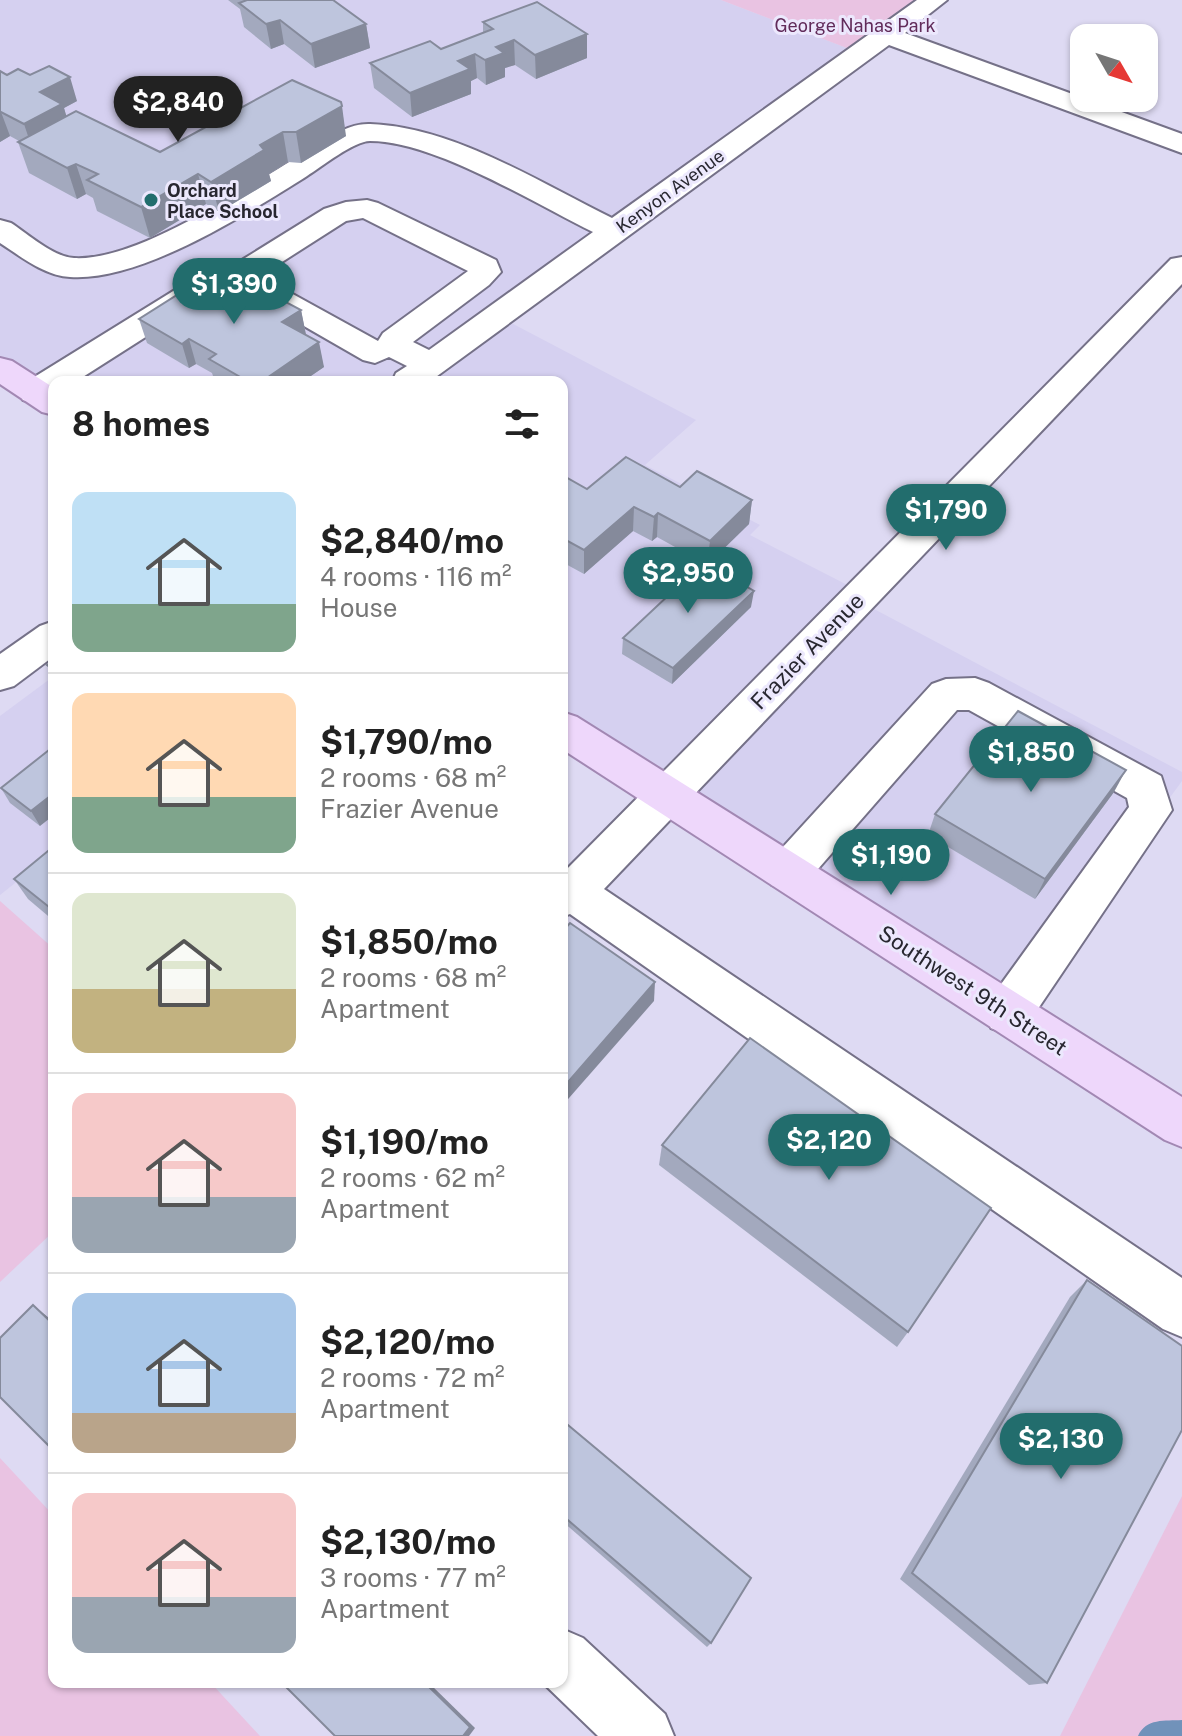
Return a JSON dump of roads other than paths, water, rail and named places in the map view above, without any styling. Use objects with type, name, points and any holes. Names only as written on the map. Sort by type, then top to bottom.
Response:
[{"type":"main road","points":[[0,369],[44,398]]},
{"type":"main road","name":"Southwest 9th Street","points":[[568,732],[1182,1124]]},
{"type":"street","name":"Kenyon Avenue","points":[[418,373],[934,0]]},
{"type":"street","points":[[886,35],[1182,144]]},
{"type":"street","points":[[0,229],[67,268],[104,265],[201,226],[350,137],[368,132],[437,144],[614,231]]},
{"type":"street","points":[[75,376],[202,287],[236,276],[335,215],[358,208],[367,209],[485,267],[485,272],[478,278],[369,360],[368,367],[384,376]]},
{"type":"street","name":"Frazier Avenue","points":[[568,895],[1182,266]]},
{"type":"street","points":[[236,276],[384,349],[418,373]]},
{"type":"street","points":[[0,675],[48,640]]},
{"type":"street","points":[[788,872],[946,695],[975,694],[1146,788],[1151,810],[1008,1013]]},
{"type":"street","points":[[568,895],[1182,1310]]},
{"type":"street","points":[[568,1665],[643,1736]]},
{"type":"waterway","points":[[1148,1736],[1155,1731],[1182,1730]]},
{"type":"place","name":"Orchard Place School","points":[[151,200]]},
{"type":"park label","name":"George Nahas Park","points":[[855,25]]}]
